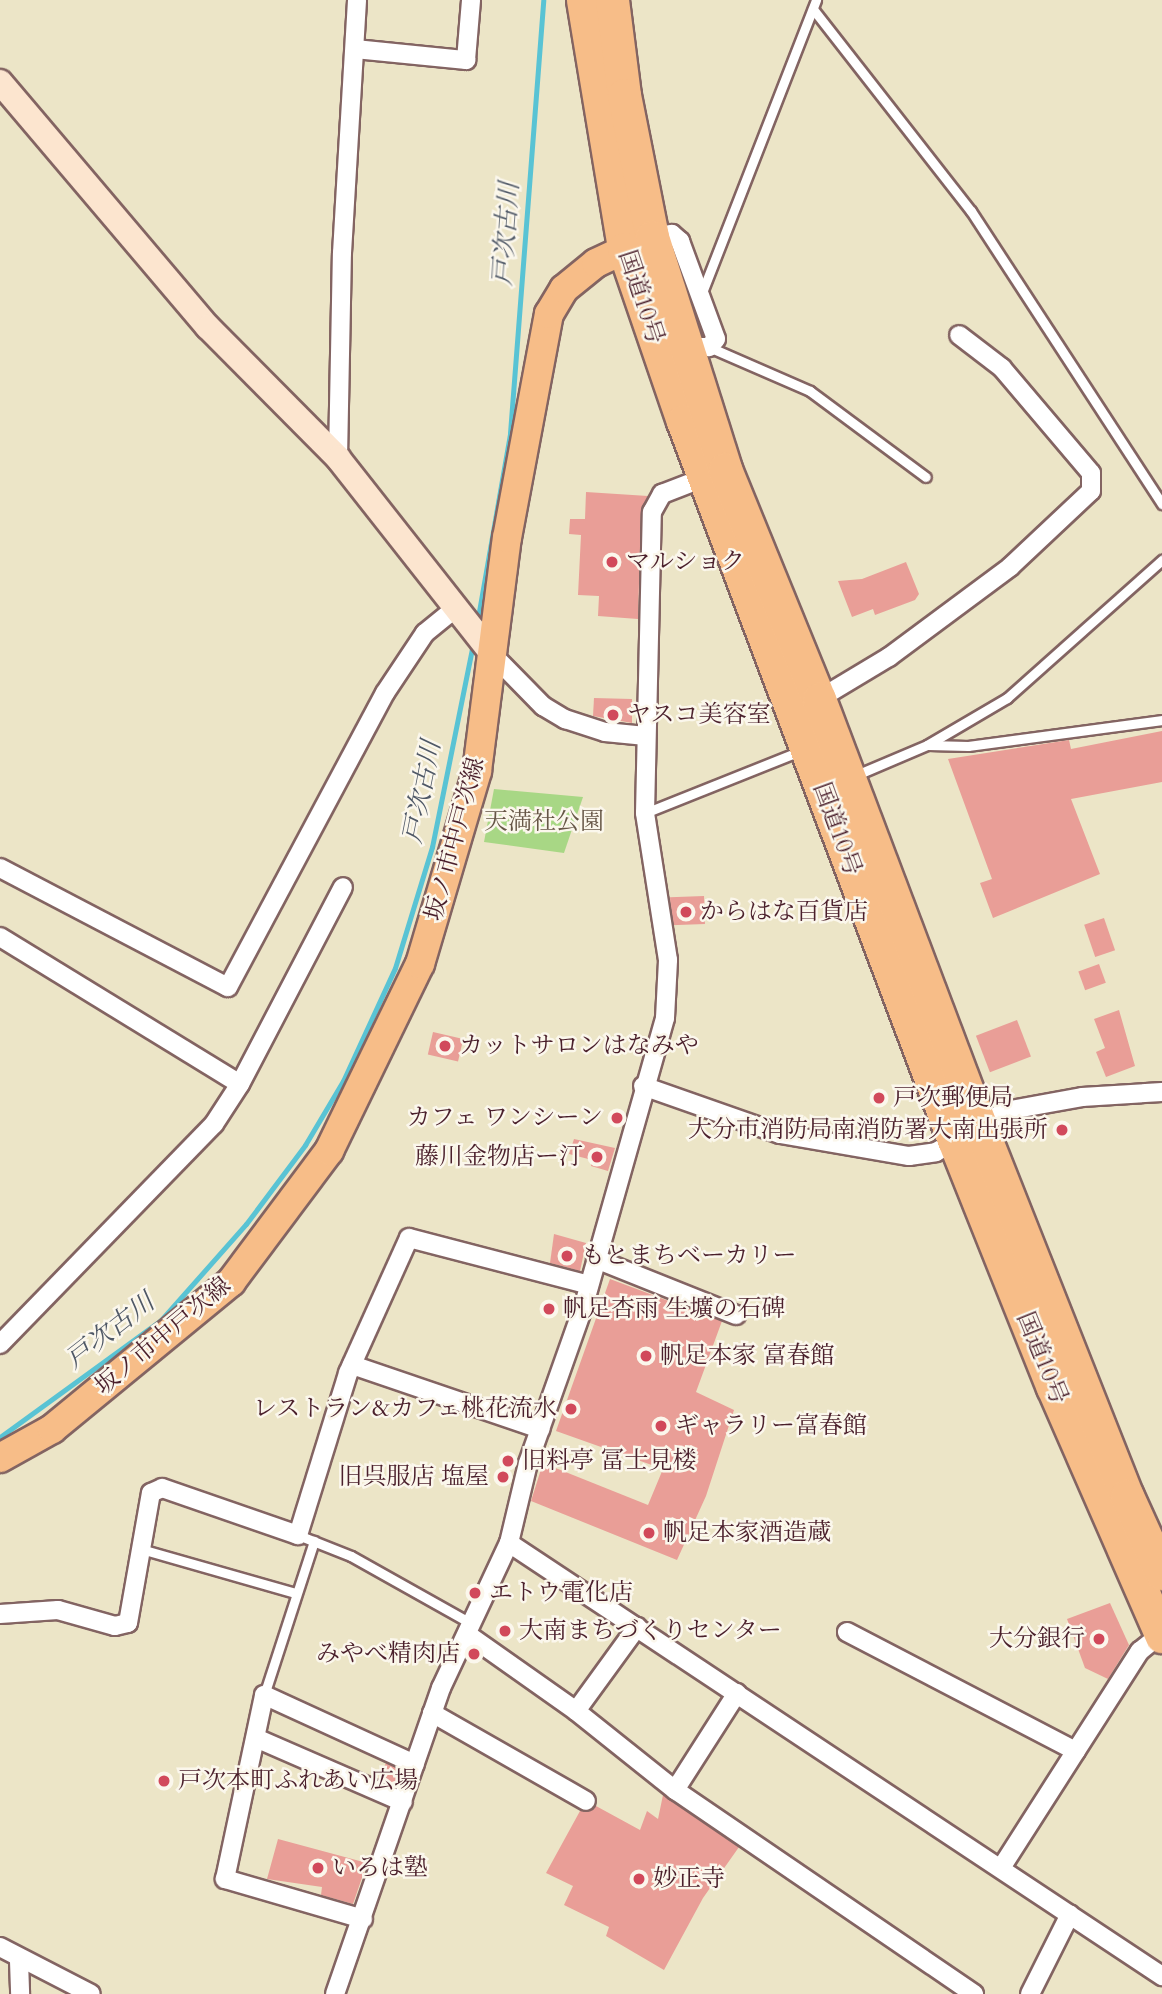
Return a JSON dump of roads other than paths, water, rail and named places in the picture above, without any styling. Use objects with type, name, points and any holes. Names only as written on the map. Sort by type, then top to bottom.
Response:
[{"type":"highway","name":"国道10号","points":[[583,0],[638,243],[808,748],[966,1131],[1162,1573]]},
{"type":"highway","name":"国道10号","points":[[612,0],[638,243],[698,347],[715,474],[819,699],[849,777],[1053,1387],[1161,1634]]},
{"type":"main road","name":"坂ノ市中戸次線","points":[[0,1458],[52,1429],[232,1282],[329,1151],[420,964],[477,771],[486,649],[549,314],[564,289],[596,263],[638,243]]},
{"type":"street","points":[[338,458],[342,240],[357,0]]},
{"type":"street","points":[[355,49],[466,60],[471,0]]},
{"type":"street","points":[[0,82],[208,327],[338,458],[486,649],[543,706],[565,719],[606,732],[646,736]]},
{"type":"street","points":[[638,243],[672,234],[680,241],[716,339],[698,347]]},
{"type":"street","points":[[819,699],[890,657],[1010,567],[1091,491],[1091,473],[1002,368],[959,335]]},
{"type":"street","points":[[335,1994],[432,1713],[509,1543],[540,1429],[589,1285],[643,1086],[665,1018],[668,960],[645,813],[652,512],[662,494],[715,474]]},
{"type":"street","points":[[0,868],[228,988],[385,693],[425,633],[456,613]]},
{"type":"street","points":[[0,1344],[214,1124],[240,1084],[343,887]]},
{"type":"street","points":[[0,937],[240,1084]]},
{"type":"street","points":[[643,1086],[780,1134],[909,1156],[936,1152],[966,1131],[1034,1104],[1162,1092]]},
{"type":"street","points":[[0,1614],[58,1610],[115,1626],[128,1623],[151,1493],[162,1488],[306,1538],[318,1458],[352,1365],[409,1238],[589,1285]]},
{"type":"street","points":[[596,1259],[736,1315]]},
{"type":"street","points":[[352,1365],[540,1429]]},
{"type":"street","points":[[509,1543],[1162,1976]]},
{"type":"street","points":[[576,1711],[638,1627]]},
{"type":"street","points":[[470,1629],[675,1790],[974,1994]]},
{"type":"street","points":[[847,1632],[1076,1751]]},
{"type":"street","points":[[1000,1868],[1140,1651],[1161,1634]]},
{"type":"street","points":[[675,1790],[737,1693]]},
{"type":"street","points":[[363,1919],[225,1879],[264,1695],[415,1764]]},
{"type":"street","points":[[432,1713],[586,1801]]},
{"type":"street","points":[[256,1738],[402,1802]]},
{"type":"street","points":[[1030,1994],[1070,1914]]},
{"type":"street","points":[[0,1947],[19,1961],[91,1994]]},
{"type":"street","points":[[19,1961],[20,1994]]},
{"type":"lane","points":[[700,298],[814,4]]},
{"type":"lane","points":[[814,4],[971,211],[1162,504]]},
{"type":"lane","points":[[698,347],[810,391],[926,477]]},
{"type":"lane","points":[[849,777],[927,745],[1007,698],[1162,560]]},
{"type":"lane","points":[[927,745],[968,746],[1162,720]]},
{"type":"lane","points":[[645,813],[808,748]]},
{"type":"lane","points":[[264,1695],[295,1593],[306,1538],[351,1556],[470,1629]]},
{"type":"lane","points":[[141,1549],[295,1593]]},
{"type":"waterway","name":"戸次古川","points":[[477,623],[510,433],[543,0]]},
{"type":"waterway","name":"戸次古川","points":[[0,1437],[161,1320],[246,1224],[305,1145],[343,1081],[395,968],[432,847],[473,643]]},
{"type":"place","name":"マルショク","points":[[612,562]]},
{"type":"place","name":"ヤスコ美容室","points":[[613,715]]},
{"type":"place","name":"からはな百貨店","points":[[686,912]]},
{"type":"place","name":"カットサロンはなみや","points":[[445,1046]]},
{"type":"place","name":"戸次郵便局","points":[[879,1098]]},
{"type":"place","name":"カフェ ワンシーン","points":[[617,1118]]},
{"type":"place","name":"大分市消防局南消防署大南出張所","points":[[1062,1130]]},
{"type":"place","name":"藤川金物店ー汀","points":[[597,1157]]},
{"type":"place","name":"もとまちベーカリー","points":[[567,1256]]},
{"type":"place","name":"帆足杏雨 生壙の石碑","points":[[549,1309]]},
{"type":"place","name":"帆足本家 富春館","points":[[646,1356]]},
{"type":"place","name":"レストラン&カフェ桃花流水","points":[[571,1409]]},
{"type":"place","name":"ギャラリー富春館","points":[[661,1426]]},
{"type":"place","name":"旧料亭 冨士見楼","points":[[508,1461]]},
{"type":"place","name":"旧呉服店 塩屋","points":[[503,1477]]},
{"type":"place","name":"帆足本家酒造蔵","points":[[649,1533]]},
{"type":"place","name":"エトウ電化店","points":[[475,1593]]},
{"type":"place","name":"大南まちづくりセンター","points":[[505,1631]]},
{"type":"place","name":"大分銀行","points":[[1099,1639]]},
{"type":"place","name":"みやべ精肉店","points":[[474,1654]]},
{"type":"place","name":"戸次本町ふれあい広場","points":[[164,1781]]},
{"type":"place","name":"いろは塾","points":[[318,1868]]},
{"type":"place","name":"妙正寺","points":[[639,1879]]},
{"type":"park label","name":"天満社公園","points":[[544,822]]}]
